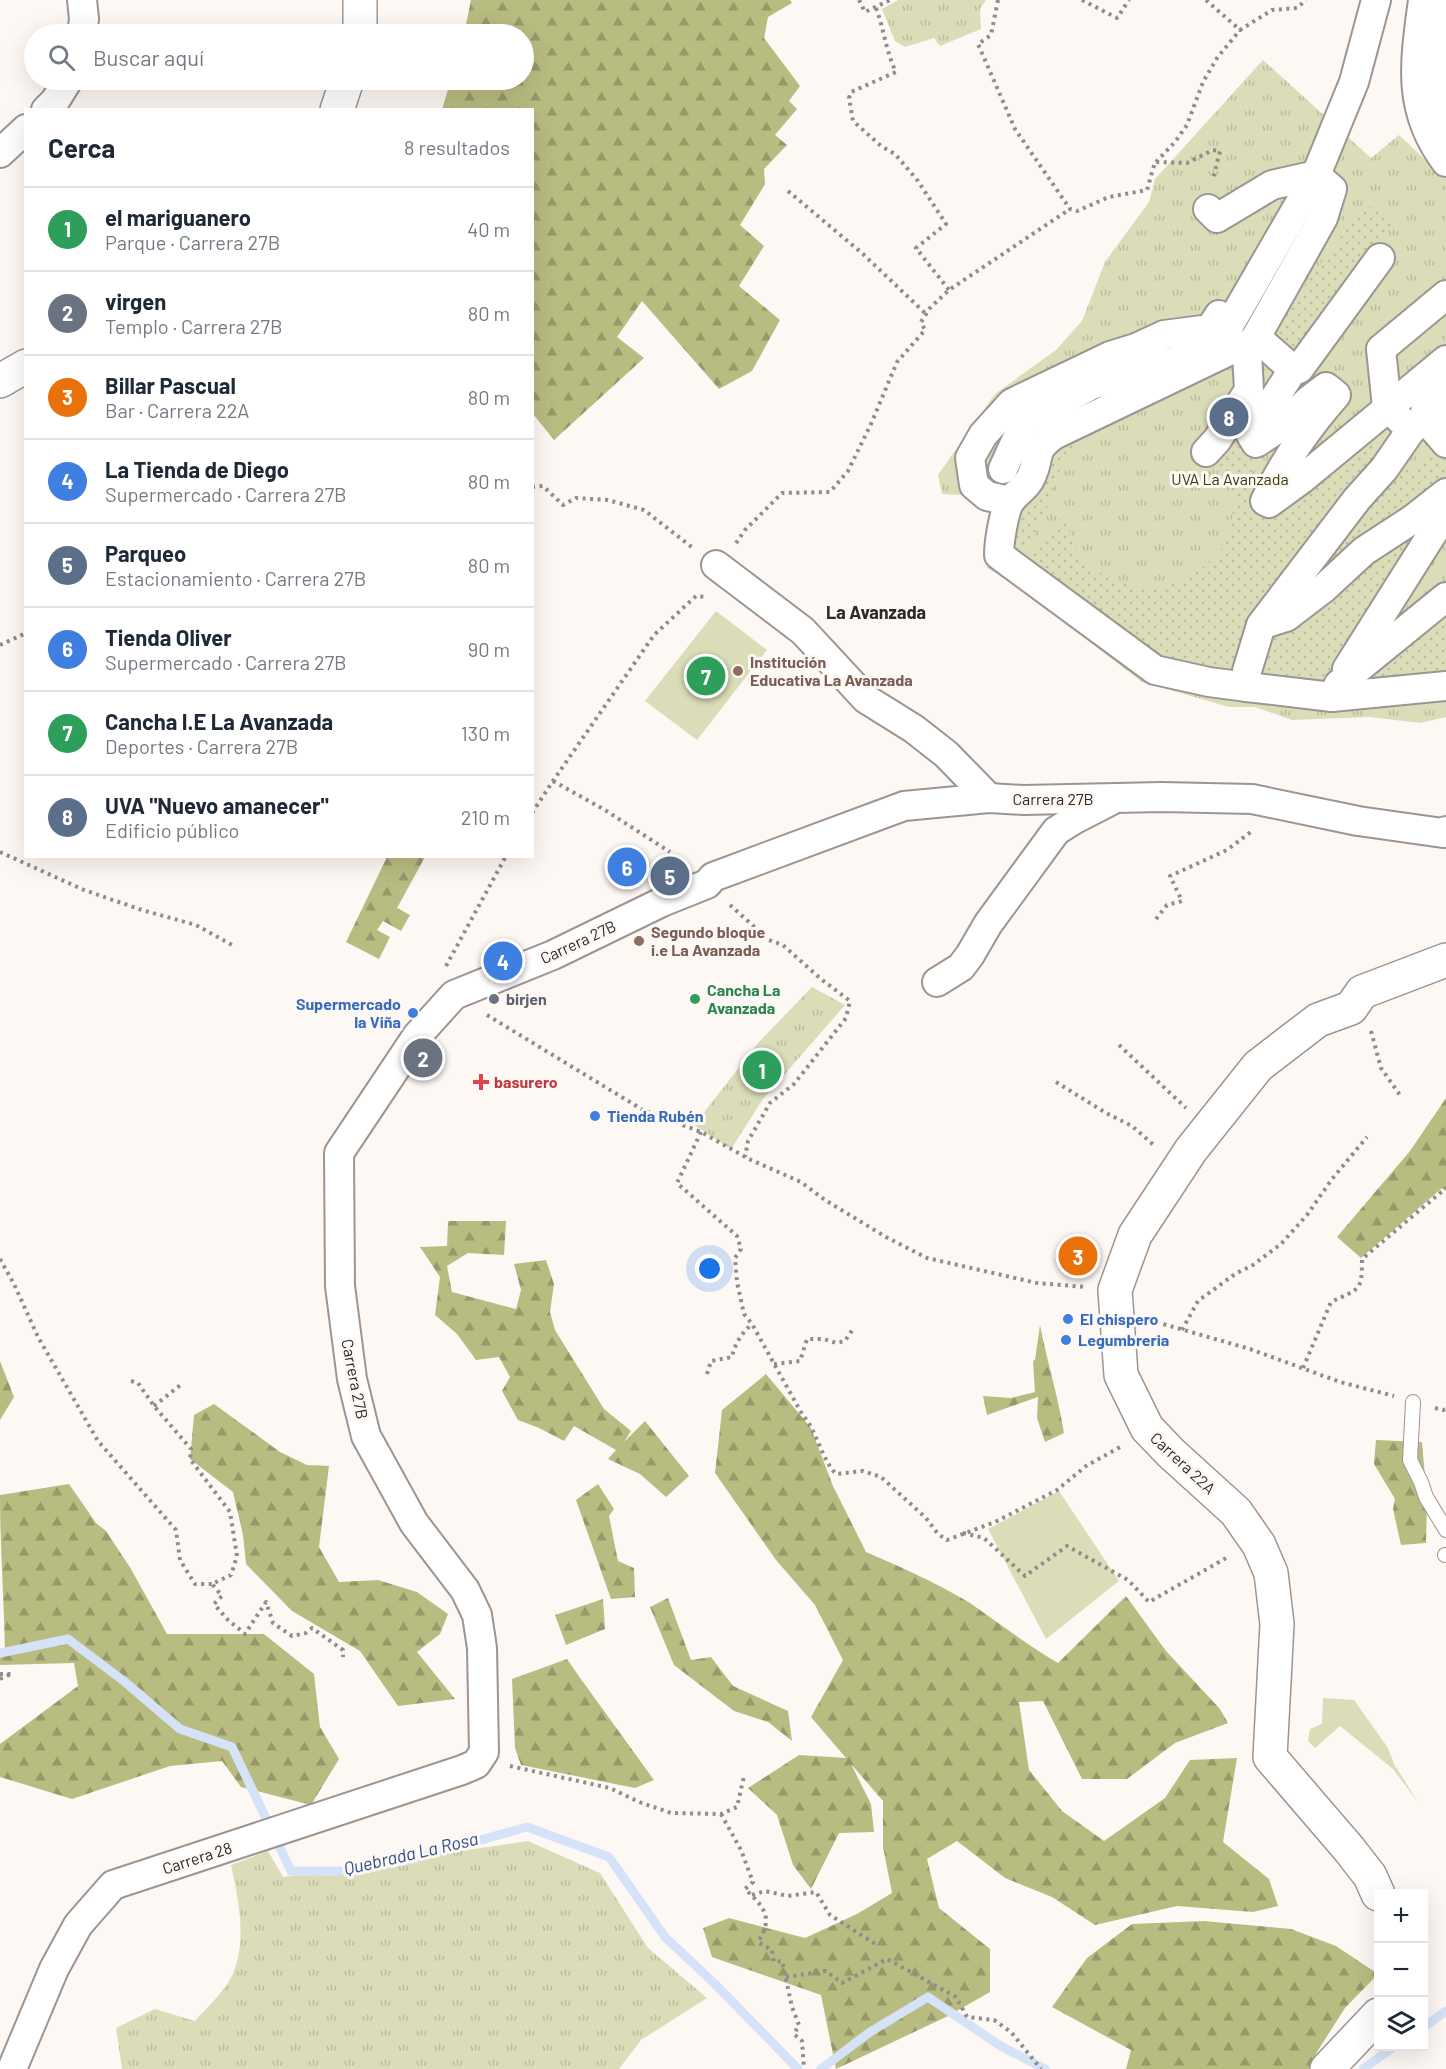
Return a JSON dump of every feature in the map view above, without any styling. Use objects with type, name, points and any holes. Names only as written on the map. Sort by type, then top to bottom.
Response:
[{"type":"street","points":[[82,0],[83,24]]},
{"type":"street","points":[[360,0],[360,24]]},
{"type":"street","points":[[1003,469],[1024,423],[1091,385],[1180,360],[1223,336],[1354,82],[1376,0]]},
{"type":"street","points":[[1423,0],[1415,64],[1419,110],[1437,150],[1446,162]]},
{"type":"street","points":[[1440,0],[1433,79],[1446,131]]},
{"type":"street","points":[[48,108],[62,90]]},
{"type":"street","points":[[338,108],[344,90]]},
{"type":"street","points":[[0,153],[24,131]]},
{"type":"street","points":[[1010,501],[987,496],[974,485],[970,458],[983,435],[1012,403],[1062,378],[1164,335],[1210,329],[1233,297],[1306,177]]},
{"type":"street","points":[[1206,452],[1217,440],[1249,390],[1247,352],[1323,218],[1332,189],[1306,177],[1272,185],[1217,218],[1208,209]]},
{"type":"street","points":[[1255,340],[1289,366],[1299,369],[1380,258]]},
{"type":"street","points":[[1411,430],[1387,408],[1381,349],[1446,295]]},
{"type":"street","points":[[1255,340],[1054,435],[1041,445],[1032,476],[1021,492],[1010,501],[1000,538],[999,555],[1155,670],[1209,682],[1247,687],[1335,691],[1446,686]]},
{"type":"street","points":[[1294,368],[1251,435],[1256,442],[1283,425],[1326,387],[1336,395],[1309,427],[1276,477],[1264,501],[1269,503],[1302,479],[1446,360]]},
{"type":"street","points":[[0,381],[24,367]]},
{"type":"street","points":[[1247,687],[1247,671],[1261,625],[1357,499],[1384,469],[1411,430],[1424,417],[1428,399],[1446,382]]},
{"type":"street","points":[[1446,414],[1433,428],[1446,443]]},
{"type":"street","points":[[1261,625],[1286,617],[1324,588],[1364,551],[1413,519],[1446,493]]},
{"type":"street","points":[[1335,691],[1361,645],[1446,512]]},
{"type":"street","points":[[716,566],[803,631],[866,699],[914,729],[946,754],[989,798]]},
{"type":"street","points":[[1335,691],[1446,597]]},
{"type":"street","name":"Carrera 27B","points":[[480,1760],[484,1752],[482,1659],[477,1615],[465,1590],[414,1523],[366,1436],[352,1379],[340,1286],[339,1153],[417,1036],[448,984],[553,955],[662,902],[706,884],[713,877],[904,806],[989,798],[1023,800],[1252,799],[1418,831],[1443,833],[1446,831]]},
{"type":"street","points":[[937,982],[961,967],[988,924],[1056,831],[1114,799]]},
{"type":"street","name":"Carrera 22A","points":[[1376,1889],[1370,1876],[1349,1849],[1270,1757],[1277,1624],[1271,1573],[1259,1545],[1236,1512],[1147,1428],[1121,1375],[1116,1300],[1135,1235],[1179,1167],[1258,1066],[1318,1020],[1351,1008],[1362,992],[1446,960]]},
{"type":"street","name":"Carrera 28","points":[[12,2069],[54,1969],[78,1925],[113,1886],[462,1770],[480,1760]]},
{"type":"street","points":[[1327,2069],[1374,2019]]},
{"type":"lane","points":[[1413,1401],[1410,1460],[1426,1497],[1446,1530]]},
{"type":"path","points":[[859,0],[865,12],[890,0]]},
{"type":"path","points":[[998,0],[991,35],[978,44],[1015,129],[1070,209],[1077,211],[1109,197],[1147,190],[1155,162],[1186,125],[1203,82],[1217,58],[1240,30],[1272,10],[1297,8],[1306,0]]},
{"type":"path","points":[[1082,0],[1117,18],[1129,0]]},
{"type":"path","points":[[1206,0],[1240,30]]},
{"type":"path","points":[[876,8],[884,28],[890,61],[896,72],[851,92],[849,98],[853,121],[881,146],[895,154],[918,182],[946,224],[916,248],[950,290]]},
{"type":"path","points":[[1155,162],[1186,163],[1213,150],[1220,151],[1208,209]]},
{"type":"path","points":[[788,191],[862,254],[926,314]]},
{"type":"path","points":[[534,487],[543,486],[563,505],[576,498],[608,500],[644,510],[716,566],[735,546],[745,530],[782,493],[830,492],[848,471],[872,424],[897,362],[925,330],[921,322],[926,314],[950,290],[1070,209]]},
{"type":"path","points":[[534,810],[654,635],[696,596],[718,597],[747,590]]},
{"type":"path","points":[[0,645],[24,634]]},
{"type":"path","points":[[553,780],[670,852]]},
{"type":"path","points":[[1156,919],[1167,905],[1182,901],[1170,876],[1227,850],[1248,832],[1259,829]]},
{"type":"path","points":[[0,852],[84,890],[196,926],[232,945]]},
{"type":"path","points":[[505,858],[448,984],[643,1110],[701,1132],[745,1157],[801,1182],[825,1200],[886,1237],[927,1258],[1116,1300],[1182,1330],[1250,1349],[1340,1382],[1446,1409]]},
{"type":"path","points":[[706,884],[769,940],[783,945],[850,1001],[846,1018],[795,1084],[770,1103],[748,1141],[745,1157]]},
{"type":"path","points":[[1357,1000],[1371,1031],[1381,1068],[1402,1098]]},
{"type":"path","points":[[1119,1045],[1208,1128]]},
{"type":"path","points":[[1056,1082],[1132,1126],[1179,1167]]},
{"type":"path","points":[[701,1132],[677,1183],[737,1236],[741,1249],[735,1258],[737,1282],[744,1314],[752,1324],[802,1414],[812,1425],[830,1467],[836,1474],[862,1471],[881,1477],[926,1518],[938,1534],[947,1540],[996,1522],[1057,1490],[1086,1466],[1119,1449],[1147,1428]]},
{"type":"path","points":[[1182,1330],[1198,1301],[1235,1274],[1253,1266],[1281,1244],[1307,1215],[1332,1179],[1367,1137]]},
{"type":"path","points":[[1303,1368],[1331,1302],[1357,1290],[1364,1278],[1362,1259],[1446,1188]]},
{"type":"path","points":[[0,1259],[38,1337],[98,1441],[176,1530],[180,1560],[195,1584],[212,1584],[231,1575],[237,1556],[230,1512],[190,1459],[191,1449],[154,1406],[138,1383],[131,1381]]},
{"type":"path","points":[[707,1374],[711,1361],[732,1357],[734,1347],[752,1324]]},
{"type":"path","points":[[774,1364],[800,1361],[807,1339],[824,1339],[836,1343],[845,1341],[853,1329]]},
{"type":"path","points":[[154,1406],[183,1383]]},
{"type":"path","points":[[963,1533],[984,1538],[1025,1576],[1067,1546],[1128,1580],[1149,1602],[1237,1552],[1236,1512]]},
{"type":"path","points":[[212,1584],[222,1596],[214,1604],[245,1634],[266,1602],[273,1623],[292,1636],[306,1633],[312,1628],[343,1650],[343,1657]]},
{"type":"path","points":[[0,1674],[11,1674],[0,1679]]},
{"type":"path","points":[[480,1760],[610,1788],[639,1802],[671,1813],[721,1814],[737,1807],[744,1776]]},
{"type":"path","points":[[721,1814],[741,1850],[753,1882],[745,1889],[763,1904],[767,1921],[758,1942],[772,1950],[774,1962],[782,1961],[792,2007],[799,2025],[794,2034],[802,2041],[804,2069]]},
{"type":"path","points":[[752,1895],[765,1891],[788,1896],[816,1892],[830,1915],[877,1945]]},
{"type":"path","points":[[786,1977],[826,1971],[842,1983],[887,1959],[956,1997],[967,2017],[994,2020],[1011,2032],[1041,2069]]},
{"type":"green space","points":[[471,0],[790,0],[792,3],[768,17],[764,38],[800,86],[789,101],[797,109],[775,135],[787,145],[764,169],[765,184],[740,225],[764,246],[739,286],[780,320],[752,371],[719,389],[642,301],[617,337],[644,358],[554,440],[534,415],[534,108],[442,108],[448,90],[534,90],[534,24],[466,24]]},
{"type":"green space","points":[[898,0],[986,0],[980,9],[981,29],[940,46],[934,38],[905,47],[895,41],[882,9]]},
{"type":"green space","name":"UVA La Avanzada","points":[[1263,60],[1371,158],[1399,135],[1446,179],[1446,717],[1420,723],[1370,717],[1292,720],[1255,707],[1229,707],[1142,682],[1009,580],[987,568],[997,505],[961,495],[942,494],[938,475],[995,394],[1056,350],[1082,321],[1105,262],[1149,202],[1155,179]]},
{"type":"green space","points":[[1365,204],[1394,220],[1293,359],[1267,337]]},
{"type":"green space","points":[[1098,426],[1064,458],[1044,516],[1032,538],[1017,557],[1010,552],[1016,504],[1050,445]]},
{"type":"green space","points":[[1366,438],[1380,448],[1248,617],[1241,677],[1174,667],[1025,562],[1034,546],[1065,514],[1072,540],[1081,558],[1099,572],[1132,586],[1163,587],[1188,577],[1216,558],[1228,538],[1235,501],[1218,467],[1241,443],[1255,458],[1249,483],[1253,504]]},
{"type":"green space","points":[[1432,451],[1446,470],[1446,479],[1296,599],[1336,546],[1405,465],[1414,470]]},
{"type":"green space","points":[[1446,506],[1323,693],[1253,682],[1257,653],[1281,629]]},
{"type":"green space","points":[[1446,605],[1446,686],[1332,697]]},
{"type":"green space","points":[[716,611],[767,650],[697,740],[645,701]]},
{"type":"green space","points":[[387,858],[424,858],[397,908],[410,915],[401,931],[383,921],[377,930],[390,937],[379,959],[346,942]]},
{"type":"green space","points":[[812,987],[845,1005],[763,1099],[731,1149],[694,1125],[759,1042]]},
{"type":"green space","points":[[1446,1098],[1446,1191],[1442,1188],[1361,1258],[1337,1237],[1410,1151]]},
{"type":"green space","points":[[448,1221],[506,1221],[504,1255],[468,1253],[447,1266],[452,1292],[516,1309],[521,1290],[514,1264],[546,1260],[554,1284],[550,1312],[555,1330],[604,1409],[631,1431],[624,1442],[645,1421],[689,1476],[666,1497],[640,1474],[608,1459],[616,1450],[574,1426],[564,1441],[518,1420],[502,1391],[510,1377],[499,1357],[476,1360],[457,1334],[435,1315],[440,1277],[420,1247],[447,1246]]},
{"type":"green space","points":[[1040,1325],[1064,1433],[1045,1442],[1037,1418],[1038,1397],[987,1415],[983,1396],[1011,1398],[1035,1392],[1033,1361]]},
{"type":"green space","points":[[0,1361],[14,1397],[0,1420]]},
{"type":"green space","points":[[766,1374],[811,1428],[833,1486],[866,1552],[970,1603],[1058,1663],[1126,1596],[1166,1651],[1220,1709],[1228,1723],[1175,1743],[1127,1779],[1082,1779],[1043,1701],[1019,1702],[1029,1770],[1062,1811],[1104,1841],[1165,1798],[1190,1760],[1237,1758],[1223,1842],[1269,1879],[1278,1906],[1253,1912],[1177,1906],[1095,1925],[1052,1897],[1005,1878],[957,1841],[927,1859],[939,1908],[990,1949],[990,1992],[948,2016],[836,2069],[821,1995],[712,1957],[703,1928],[729,1918],[805,1938],[857,1914],[892,1893],[883,1847],[883,1801],[851,1764],[871,1804],[874,1832],[839,1833],[811,1889],[793,1865],[777,1815],[748,1788],[799,1755],[846,1758],[811,1717],[843,1660],[815,1605],[776,1560],[715,1473],[722,1410]]},
{"type":"green space","points":[[214,1404],[280,1452],[307,1465],[329,1466],[319,1547],[339,1582],[378,1580],[417,1592],[448,1614],[440,1634],[417,1652],[455,1699],[398,1706],[360,1651],[292,1611],[246,1564],[243,1535],[233,1492],[190,1459],[194,1415]]},
{"type":"green space","points":[[1376,1440],[1422,1442],[1427,1501],[1426,1543],[1401,1545],[1393,1509],[1395,1499],[1374,1464]]},
{"type":"green space","points":[[69,1484],[96,1523],[106,1531],[131,1569],[167,1634],[264,1634],[314,1674],[320,1727],[339,1759],[311,1805],[241,1787],[222,1761],[170,1766],[72,1799],[0,1777],[0,1744],[78,1686],[74,1663],[0,1665],[0,1653],[5,1651],[0,1495]]},
{"type":"green space","points":[[598,1484],[614,1509],[609,1516],[618,1561],[634,1568],[635,1597],[611,1599],[576,1500]]},
{"type":"green space","points":[[1059,1491],[1119,1581],[1046,1639],[988,1529]]},
{"type":"green space","points":[[668,1598],[691,1660],[711,1657],[733,1686],[788,1711],[792,1741],[768,1722],[734,1711],[674,1665],[650,1607]]},
{"type":"green space","points":[[603,1599],[605,1629],[566,1645],[555,1615]]},
{"type":"green space","points":[[567,1659],[654,1780],[635,1788],[521,1765],[515,1748],[512,1679]]},
{"type":"green space","points":[[1323,1698],[1354,1700],[1388,1748],[1394,1764],[1418,1802],[1393,1769],[1340,1726],[1315,1748],[1308,1741],[1310,1729],[1322,1724]]},
{"type":"green space","points":[[528,1841],[600,1873],[648,1948],[707,1998],[641,2040],[619,2069],[122,2069],[116,2028],[155,2009],[195,2021],[226,1986],[238,1958],[240,1942],[239,1911],[231,1865],[268,1851],[283,1877]]},
{"type":"green space","points":[[1204,1921],[1291,1929],[1336,1946],[1374,1971],[1374,1978],[1345,2008],[1309,2069],[1126,2069],[1131,2050],[1052,2007],[1087,1958],[1132,1924]]},
{"type":"waterway","name":"Quebrada La Rosa","points":[[0,1653],[68,1639],[125,1682],[180,1729],[232,1747],[291,1871],[353,1871],[413,1859],[527,1827],[609,1857],[665,1937],[715,1984],[798,2069]]},
{"type":"waterway","name":"Quebrada La Rosa","points":[[821,2069],[870,2032],[928,1997],[999,2045],[1045,2069]]},
{"type":"waterway","name":"Quebrada La Rosa","points":[[1428,2024],[1446,2011]]},
{"type":"waterway","name":"Quebrada La Rosa","points":[[1363,2069],[1388,2051]]},
{"type":"place","name":"UVA \"Nuevo amanecer\"","points":[[1229,417]]},
{"type":"place","name":"Institución Educativa La Avanzada","points":[[738,671]]},
{"type":"place","name":"Cancha I.E La Avanzada","points":[[706,676]]},
{"type":"place","name":"Tienda Oliver","points":[[627,867]]},
{"type":"place","name":"Parqueo","points":[[670,876]]},
{"type":"place","name":"Segundo bloque i.e La Avanzada","points":[[639,941]]},
{"type":"place","name":"La Tienda de Diego","points":[[503,961]]},
{"type":"place","name":"birjen","points":[[494,999]]},
{"type":"place","name":"Cancha La Avanzada","points":[[695,999]]},
{"type":"place","name":"Supermercado la Viña","points":[[413,1013]]},
{"type":"place","name":"virgen","points":[[423,1058]]},
{"type":"place","name":"el mariguanero","points":[[762,1070]]},
{"type":"place","name":"basurero","points":[[481,1082]]},
{"type":"place","name":"Tienda Rubén","points":[[595,1116]]},
{"type":"place","name":"Billar Pascual","points":[[1078,1256]]},
{"type":"place","name":"El chispero","points":[[1068,1319]]},
{"type":"place","name":"Legumbreria","points":[[1066,1340]]},
{"type":"district","name":"La Avanzada","points":[[876,613]]}]
